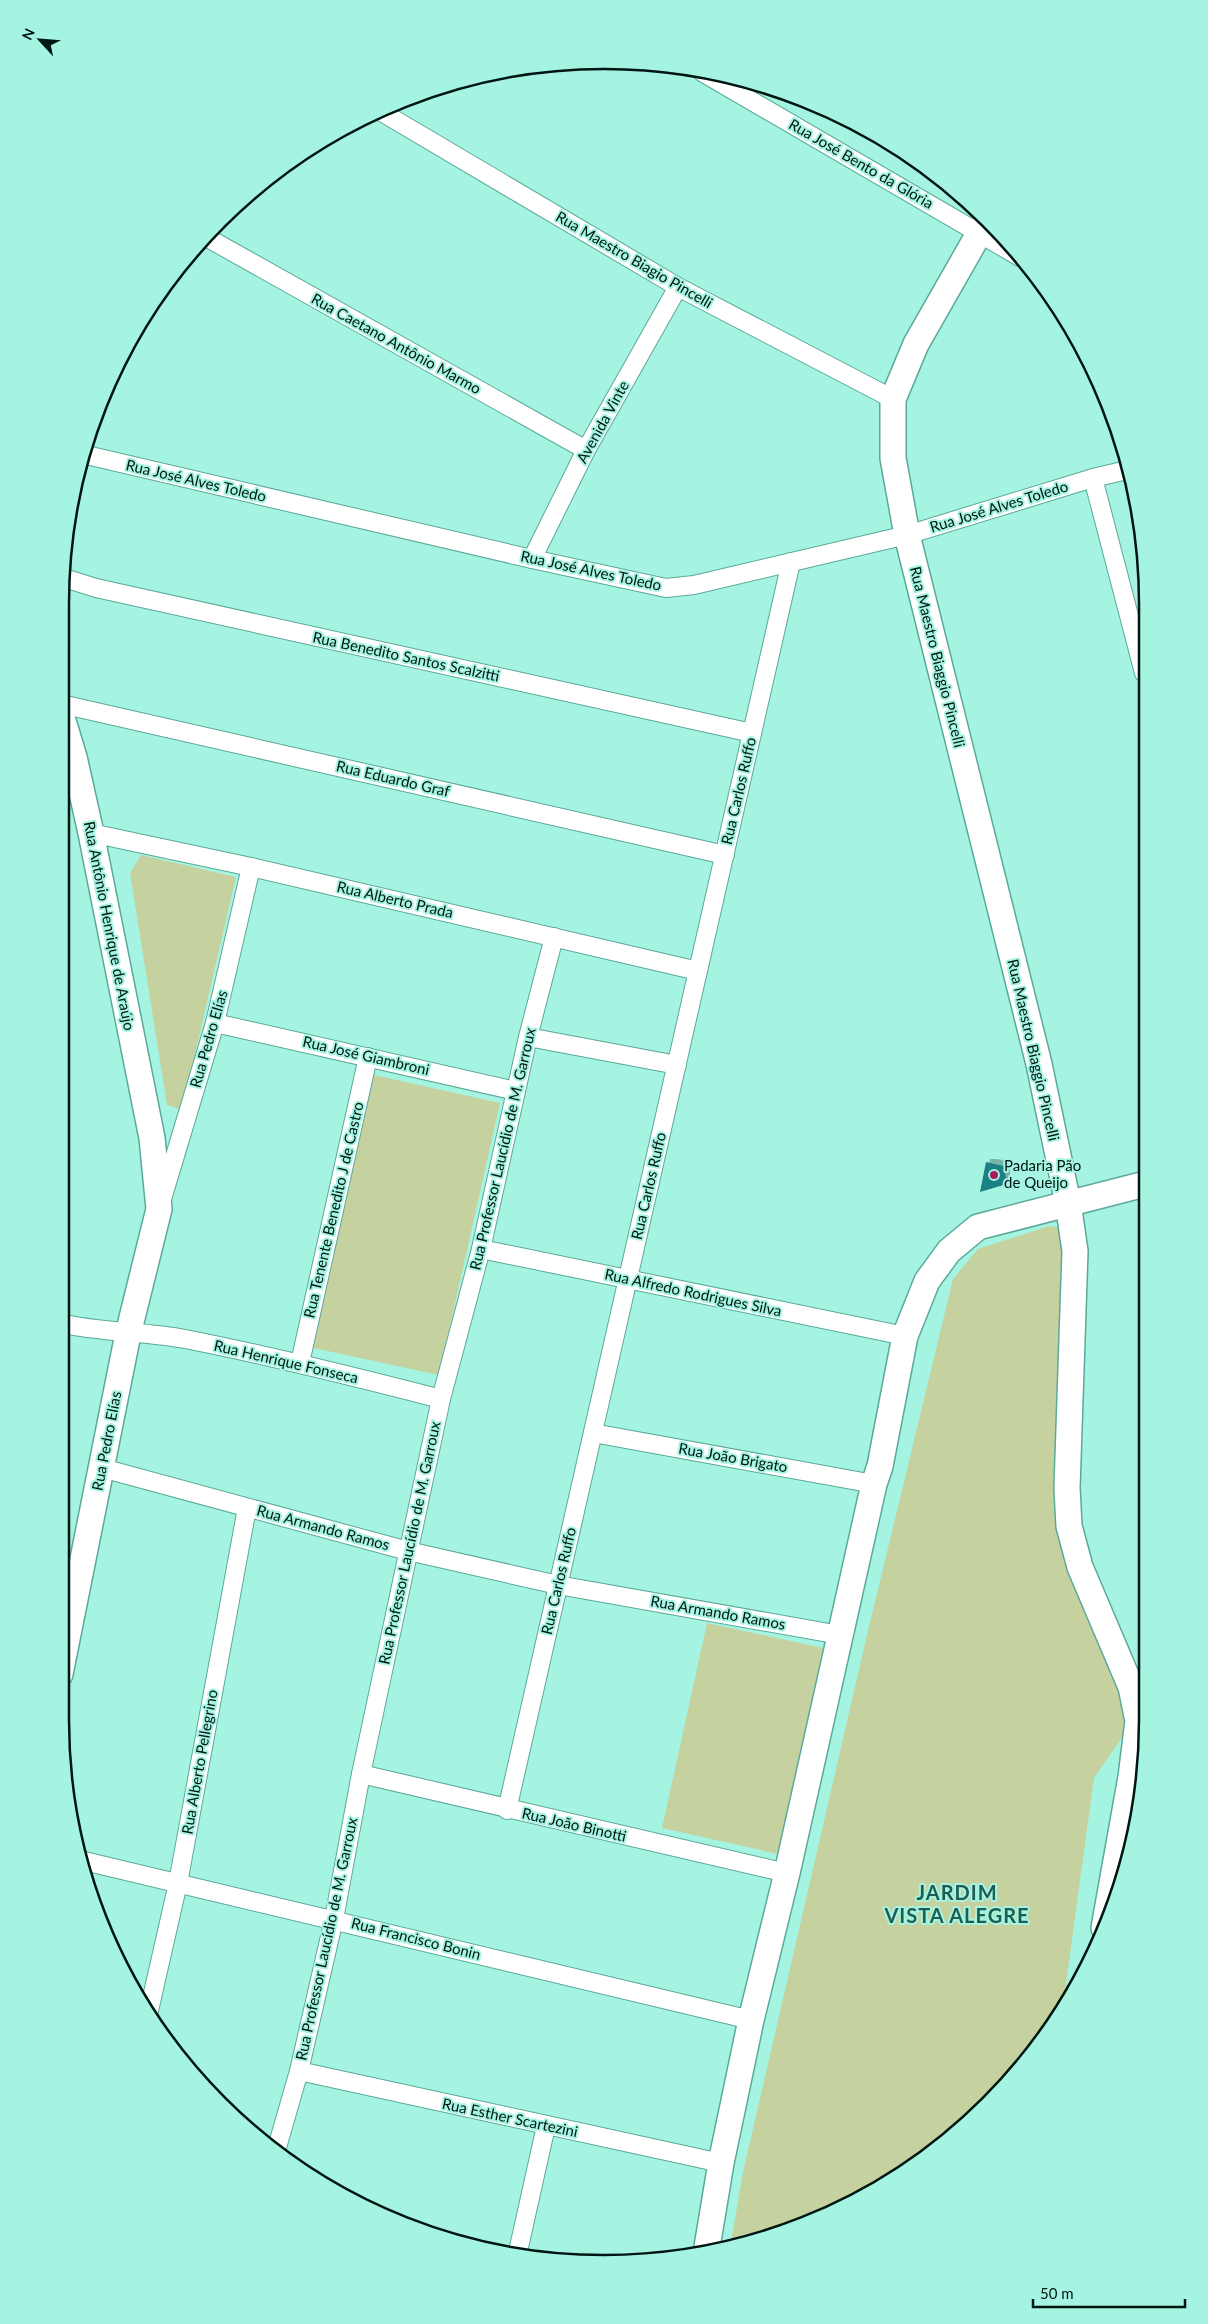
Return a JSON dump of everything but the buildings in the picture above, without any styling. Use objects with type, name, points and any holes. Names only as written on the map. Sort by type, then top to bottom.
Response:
[{"type":"street","name":"Rua José Bento da Glória","points":[[719,82],[983,228]]},
{"type":"street","name":"Rua Maestro Biagio Pincelli","points":[[387,115],[678,287],[893,399]]},
{"type":"street","name":"Rua Maestro Biaggio Pincelli","points":[[983,228],[916,344],[893,399],[893,458],[907,535],[1039,1064],[1068,1204],[1075,1251],[1067,1488],[1069,1526],[1080,1567],[1131,1687],[1139,1711]]},
{"type":"street","name":"Rua Caetano Antônio Marmo","points":[[212,240],[586,450]]},
{"type":"street","name":"Avenida Vinte","points":[[532,559],[586,450],[678,287]]},
{"type":"street","name":"Rua José Alves Toledo","points":[[90,456],[532,559],[666,588],[694,585],[907,535],[1093,478],[1122,471]]},
{"type":"street","points":[[1093,478],[1139,654]]},
{"type":"street","name":"Rua Carlos Ruffo","points":[[507,1810],[791,562]]},
{"type":"street","name":"Rua Benedito Santos Scalzitti","points":[[70,580],[96,588],[752,733]]},
{"type":"street","name":"Rua Eduardo Graf","points":[[69,706],[724,854]]},
{"type":"street","name":"Rua Antônio Henrique de Araújo","points":[[69,740],[91,833],[152,1138]]},
{"type":"street","points":[[69,772],[74,757]]},
{"type":"street","name":"Rua Alberto Prada","points":[[91,833],[698,971]]},
{"type":"street","name":"Rua Pedro Elías","points":[[69,1630],[128,1334],[159,1209],[215,1022],[251,868]]},
{"type":"street","name":"Rua Professor Laucídio de M. Garroux","points":[[278,2145],[299,2071],[334,1919],[361,1774],[442,1400],[481,1249],[528,1037],[554,937]]},
{"type":"street","name":"Rua José Giambroni","points":[[215,1022],[516,1091]]},
{"type":"street","points":[[528,1037],[677,1065]]},
{"type":"street","name":"Rua Tenente Benedito J de Castro","points":[[300,1363],[368,1057]]},
{"type":"street","name":"Rua Pedro Elías","points":[[152,1138],[159,1209]]},
{"type":"street","points":[[707,2245],[721,2163],[751,2020],[787,1873],[874,1484],[880,1466],[905,1336],[926,1281],[949,1251],[978,1228],[1139,1186]]},
{"type":"street","name":"Rua Alfredo Rodrigues Silva","points":[[481,1249],[905,1336]]},
{"type":"street","name":"Rua Henrique Fonseca","points":[[69,1324],[128,1334],[182,1339],[300,1363],[442,1400]]},
{"type":"street","name":"Rua João Brigato","points":[[593,1433],[874,1484]]},
{"type":"street","name":"Rua Armando Ramos","points":[[102,1468],[408,1551],[558,1585],[840,1635]]},
{"type":"street","name":"Rua Alberto Pellegrino","points":[[150,2004],[178,1883],[247,1508]]},
{"type":"street","name":"Rua Maestro Biaggio Pincelli","points":[[1110,1895],[1138,1738]]},
{"type":"street","name":"Rua João Binotti","points":[[361,1774],[507,1810],[787,1873]]},
{"type":"street","name":"Rua Francisco Bonin","points":[[88,1862],[334,1919],[751,2020]]},
{"type":"street","name":"Rua Esther Scartezini","points":[[299,2071],[721,2163]]},
{"type":"street","points":[[519,2248],[546,2126]]},
{"type":"green space","points":[[141,855],[236,877],[182,1110],[167,1105],[130,873]]},
{"type":"green space","points":[[365,1073],[500,1103],[439,1375],[304,1346]]},
{"type":"green space","points":[[1049,1226],[1062,1228],[1070,1240],[1053,1489],[1056,1531],[1132,1723],[1094,1778],[1065,1993],[1029,2046],[1006,2073],[957,2122],[930,2145],[872,2184],[809,2215],[731,2240],[743,2172],[866,1639],[953,1279],[978,1249]]},
{"type":"green space","points":[[707,1623],[823,1648],[778,1854],[662,1828]]},
{"type":"place","name":"Padaria Pão de Queijo","points":[[994,1175]]},
{"type":"district","name":"JARDIM VISTA ALEGRE","points":[[957,1904]]}]
